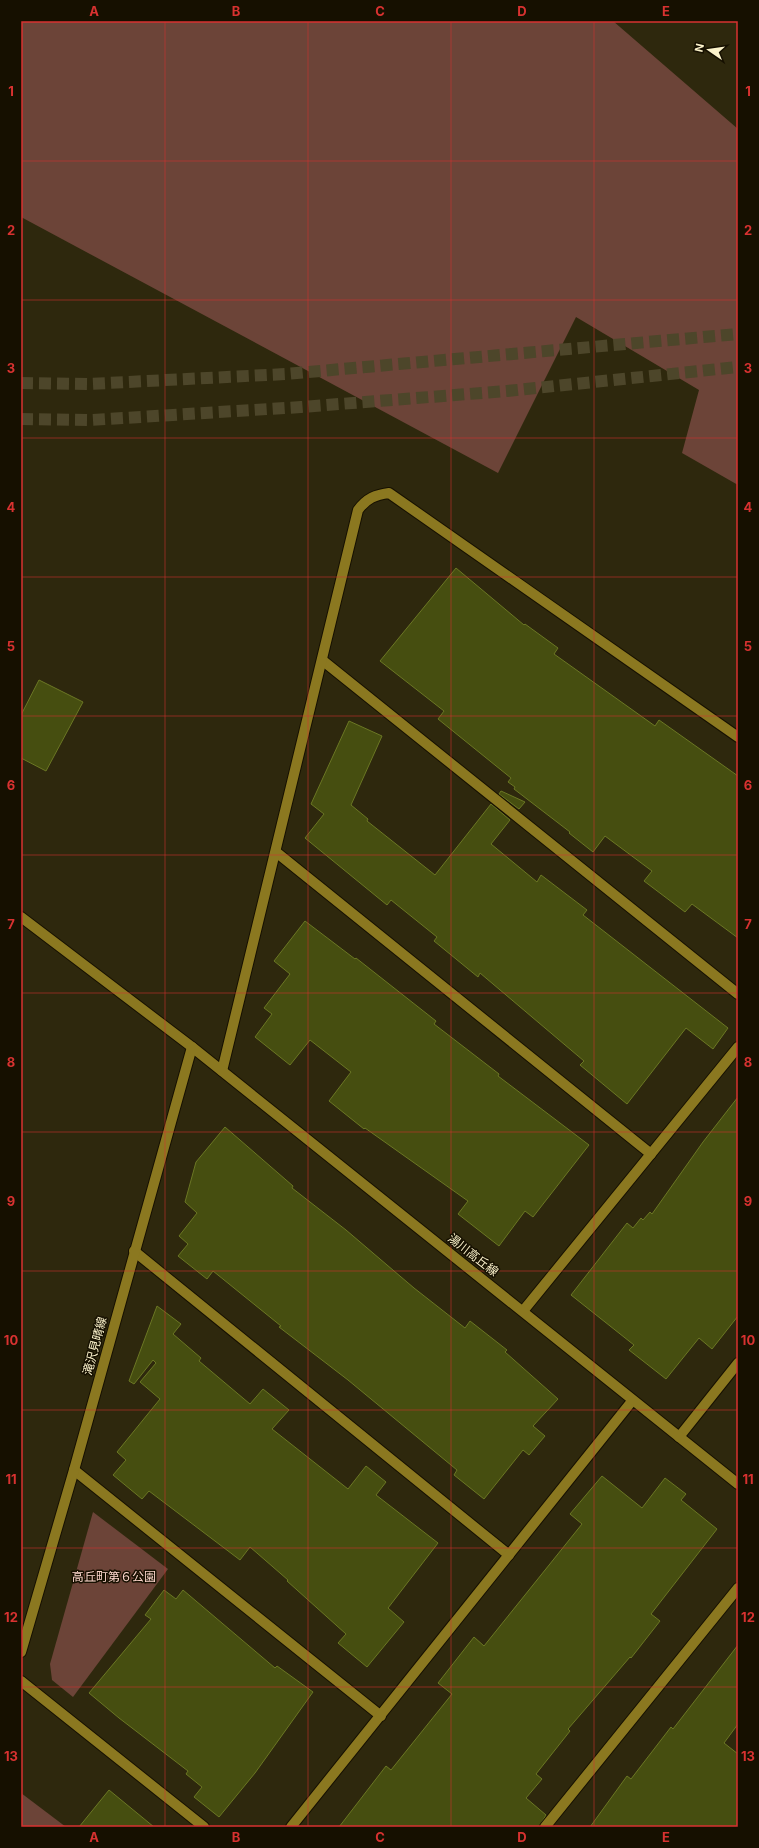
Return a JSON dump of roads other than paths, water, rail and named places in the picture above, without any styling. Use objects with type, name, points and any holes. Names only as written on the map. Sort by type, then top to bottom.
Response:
[{"type":"street","points":[[222,1071],[358,510],[364,501],[375,495],[389,493],[738,737]]},
{"type":"street","points":[[322,660],[738,994]]},
{"type":"street","points":[[276,852],[651,1154]]},
{"type":"street","name":"湯川高丘線","points":[[21,917],[192,1047],[738,1484]]},
{"type":"street","name":"滝沢見晴線","points":[[21,1652],[74,1470],[192,1047]]},
{"type":"street","points":[[523,1311],[738,1047]]},
{"type":"street","points":[[134,1251],[509,1555]]},
{"type":"street","points":[[679,1436],[738,1363]]},
{"type":"street","points":[[292,1827],[632,1400]]},
{"type":"street","points":[[74,1470],[381,1716]]},
{"type":"street","points":[[545,1827],[738,1588]]},
{"type":"street","points":[[21,1682],[204,1827]]},
{"type":"tunnel","points":[[21,383],[88,384],[286,374],[738,334]]},
{"type":"tunnel","points":[[21,419],[91,420],[301,407],[507,391],[738,367]]},
{"type":"park label","name":"高丘町第６公園","points":[[114,1577]]}]
